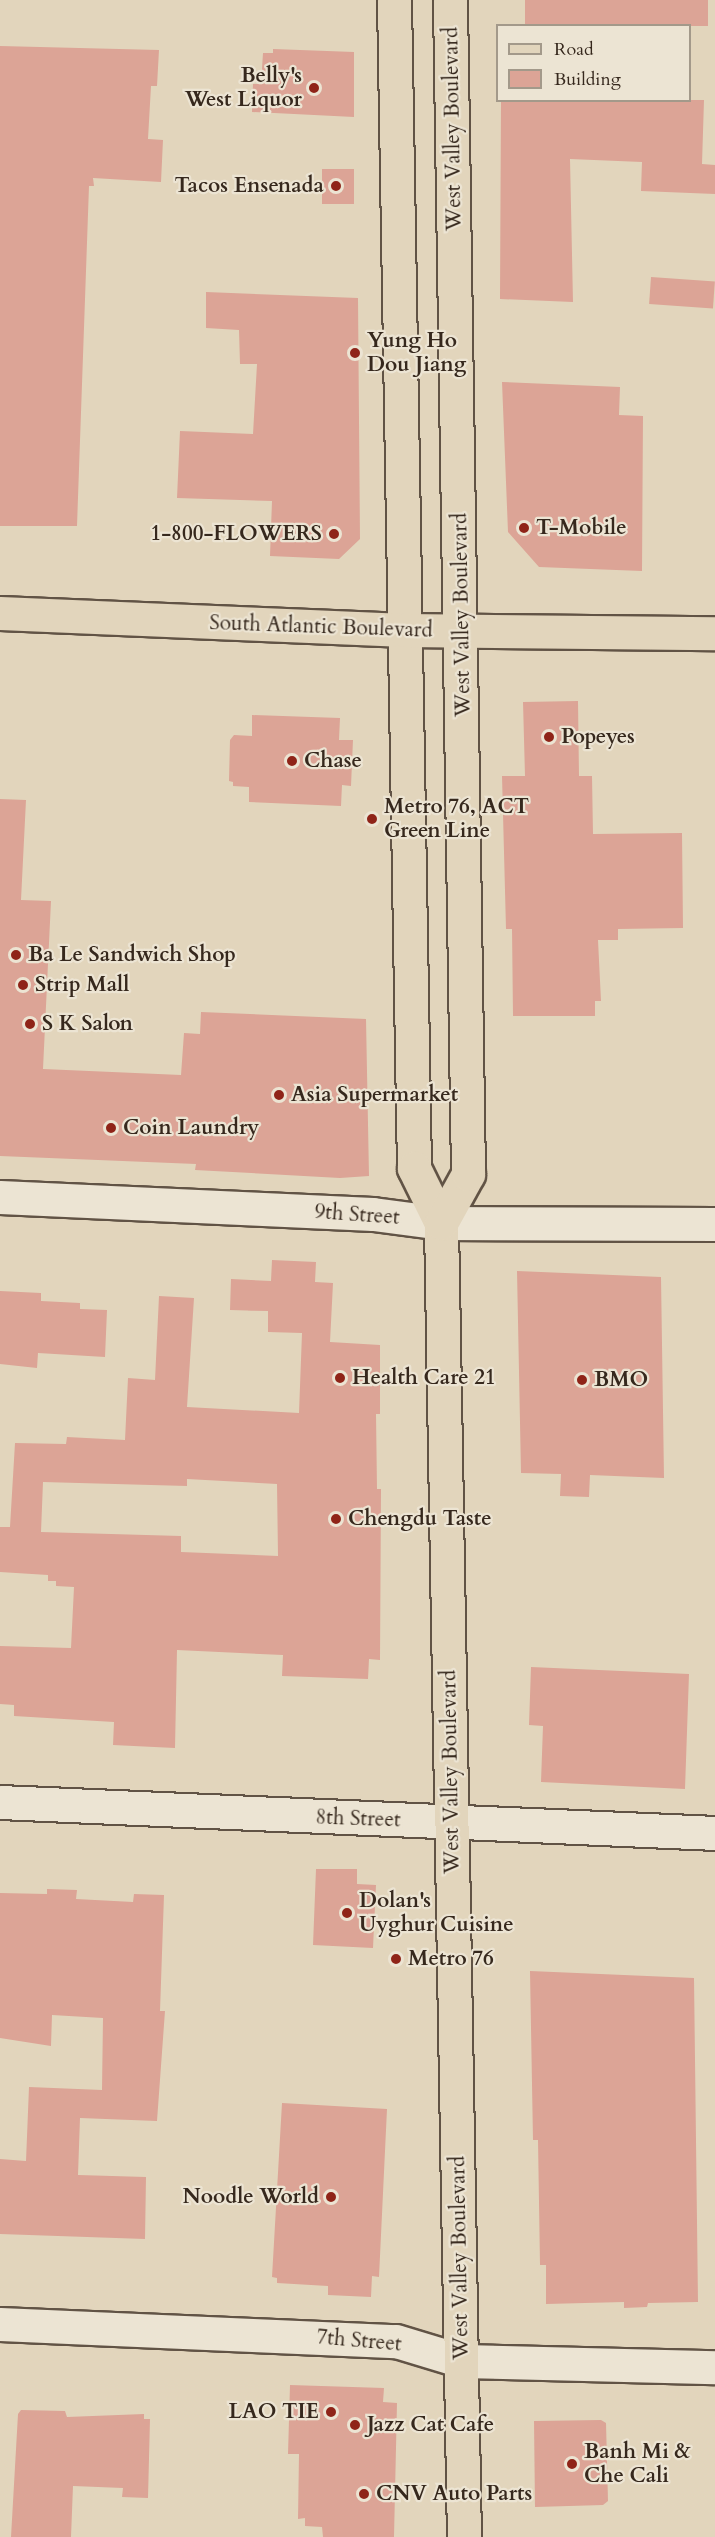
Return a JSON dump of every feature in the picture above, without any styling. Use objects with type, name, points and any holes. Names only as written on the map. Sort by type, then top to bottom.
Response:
[{"type":"main road","name":"West Valley Boulevard","points":[[394,0],[414,1168],[441,1223],[464,2537]]},
{"type":"main road","name":"West Valley Boulevard","points":[[441,1223],[468,1174],[463,630],[450,0]]},
{"type":"main road","name":"South Atlantic Boulevard","points":[[0,613],[405,630],[715,633]]},
{"type":"street","name":"9th Street","points":[[0,1197],[373,1214],[441,1223],[715,1224]]},
{"type":"street","name":"8th Street","points":[[0,1802],[715,1833]]},
{"type":"street","name":"7th Street","points":[[0,2324],[396,2341],[462,2361],[715,2367]]},
{"type":"building","points":[[525,0],[708,0],[708,26],[691,26],[691,24],[525,24]]},
{"type":"building","points":[[0,46],[159,50],[157,86],[151,86],[148,139],[163,140],[161,182],[93,178],[94,186],[89,186],[77,526],[0,526]]},
{"type":"building","points":[[273,49],[354,52],[354,117],[252,112],[253,84],[261,84],[263,53],[273,53]]},
{"type":"building","points":[[691,100],[704,100],[702,164],[715,165],[715,194],[641,191],[642,162],[570,159],[573,302],[500,299],[501,102],[691,102]]},
{"type":"building","points":[[322,169],[354,169],[354,204],[322,204]]},
{"type":"building","points":[[651,277],[715,281],[713,308],[649,304]]},
{"type":"building","points":[[206,292],[358,298],[360,539],[339,559],[270,556],[272,501],[177,498],[180,431],[253,434],[257,364],[240,364],[239,330],[206,328]]},
{"type":"building","points":[[502,382],[620,387],[619,415],[643,416],[642,571],[539,567],[508,532]]},
{"type":"building","points":[[578,701],[579,776],[592,776],[593,834],[682,833],[683,928],[618,929],[618,940],[598,940],[601,1001],[595,1001],[595,1016],[513,1016],[512,929],[506,929],[502,776],[525,776],[523,702]]},
{"type":"building","points":[[252,715],[340,718],[339,740],[353,740],[351,786],[342,785],[341,806],[249,802],[249,787],[233,786],[233,782],[229,781],[230,740],[234,735],[252,736]]},
{"type":"building","points":[[0,799],[26,800],[21,900],[51,901],[43,1069],[181,1075],[184,1033],[200,1034],[201,1012],[366,1019],[369,1176],[340,1178],[195,1170],[196,1164],[0,1156]]},
{"type":"building","points":[[272,1260],[316,1262],[315,1282],[333,1283],[330,1342],[380,1345],[380,1414],[376,1414],[377,1489],[381,1489],[380,1660],[369,1659],[368,1679],[282,1676],[283,1655],[177,1650],[175,1748],[113,1745],[114,1722],[14,1716],[14,1705],[0,1704],[0,1646],[71,1648],[74,1587],[56,1586],[56,1581],[48,1581],[48,1575],[0,1572],[0,1527],[10,1527],[15,1443],[66,1444],[67,1437],[125,1440],[128,1378],[155,1380],[159,1296],[194,1298],[187,1407],[299,1413],[302,1333],[268,1332],[268,1311],[230,1310],[231,1279],[271,1281]],"holes":[[[187,1479],[277,1484],[278,1556],[181,1552],[181,1536],[41,1532],[43,1482],[187,1486]]]},
{"type":"building","points":[[517,1271],[661,1277],[664,1478],[590,1475],[589,1497],[560,1496],[561,1474],[521,1473]]},
{"type":"building","points":[[0,1291],[41,1293],[41,1301],[80,1303],[80,1309],[107,1310],[105,1357],[38,1353],[37,1368],[0,1364]]},
{"type":"building","points":[[531,1667],[689,1674],[685,1789],[541,1782],[543,1726],[529,1725]]},
{"type":"building","points":[[316,1869],[357,1869],[357,1884],[376,1885],[373,1948],[313,1945]]},
{"type":"building","points":[[47,1889],[77,1890],[76,1899],[133,1902],[134,1894],[164,1895],[160,2011],[165,2011],[157,2121],[80,2118],[78,2175],[146,2177],[145,2239],[0,2234],[0,2159],[26,2161],[29,2087],[102,2090],[103,2018],[52,2015],[51,2046],[0,2038],[0,1893],[47,1894]]},
{"type":"building","points":[[530,1971],[694,1978],[698,2302],[648,2303],[647,2307],[624,2308],[624,2302],[546,2304],[546,2265],[540,2265],[538,2140],[533,2140]]},
{"type":"building","points":[[282,2103],[387,2109],[379,2277],[372,2276],[371,2297],[328,2295],[328,2286],[277,2283],[277,2278],[272,2277]]},
{"type":"building","points":[[290,2385],[384,2388],[383,2402],[397,2403],[394,2537],[323,2537],[322,2527],[305,2526],[305,2518],[298,2519],[299,2454],[288,2454]]},
{"type":"building","points":[[21,2410],[65,2411],[67,2417],[144,2414],[144,2419],[150,2419],[148,2498],[122,2497],[123,2488],[73,2486],[71,2537],[11,2537],[18,2414]]},
{"type":"building","points":[[601,2420],[606,2423],[608,2501],[603,2505],[535,2507],[534,2421]]},
{"type":"place","name":"Belly's West Liquor","points":[[314,88]]},
{"type":"place","name":"Tacos Ensenada","points":[[336,186]]},
{"type":"place","name":"Yung Ho Dou Jiang","points":[[355,353]]},
{"type":"place","name":"T-Mobile","points":[[524,528]]},
{"type":"place","name":"1-800-FLOWERS","points":[[334,534]]},
{"type":"place","name":"Popeyes","points":[[549,737]]},
{"type":"place","name":"Chase","points":[[292,761]]},
{"type":"place","name":"Metro 76, ACT Green Line","points":[[372,819]]},
{"type":"place","name":"Ba Le Sandwich Shop","points":[[16,955]]},
{"type":"place","name":"Strip Mall","points":[[23,985]]},
{"type":"place","name":"S K Salon","points":[[30,1024]]},
{"type":"place","name":"Asia Supermarket","points":[[279,1095]]},
{"type":"place","name":"Coin Laundry","points":[[111,1128]]},
{"type":"place","name":"Health Care 21","points":[[340,1378]]},
{"type":"place","name":"BMO","points":[[582,1380]]},
{"type":"place","name":"Chengdu Taste","points":[[336,1519]]},
{"type":"place","name":"Dolan's Uyghur Cuisine","points":[[347,1913]]},
{"type":"place","name":"Metro 76","points":[[396,1959]]},
{"type":"place","name":"Noodle World","points":[[331,2197]]},
{"type":"place","name":"LAO TIE","points":[[331,2412]]},
{"type":"place","name":"Jazz Cat Cafe","points":[[355,2425]]},
{"type":"place","name":"Banh Mi & Che Cali","points":[[572,2464]]},
{"type":"place","name":"CNV Auto Parts","points":[[364,2494]]}]
